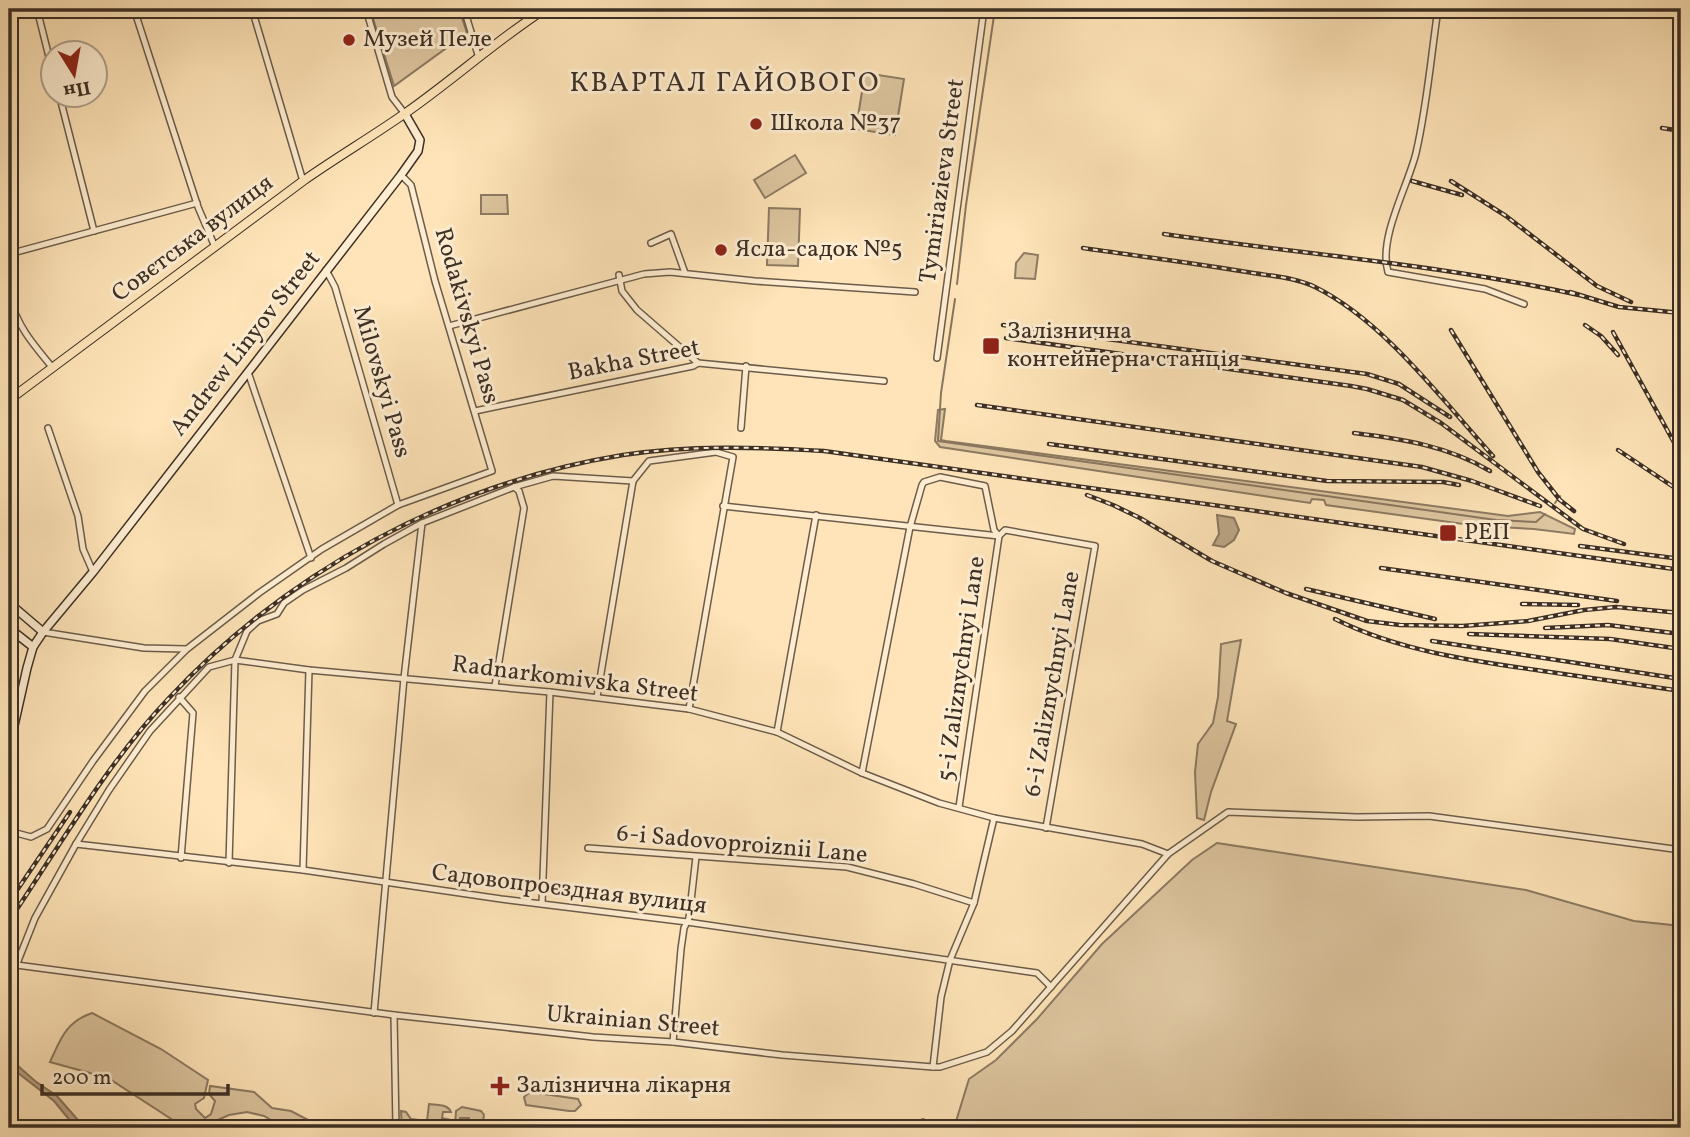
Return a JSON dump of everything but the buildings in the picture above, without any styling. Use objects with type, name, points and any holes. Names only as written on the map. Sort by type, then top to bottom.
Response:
[{"type":"main road","points":[[405,114],[545,9]]},
{"type":"main road","name":"Совєтська вулиця","points":[[9,400],[303,181],[405,114]]},
{"type":"street","points":[[37,9],[44,38]]},
{"type":"street","points":[[134,9],[197,203],[215,247]]},
{"type":"street","points":[[252,9],[303,181]]},
{"type":"street","points":[[366,9],[392,97],[405,114]]},
{"type":"street","points":[[464,9],[479,58]]},
{"type":"street","name":"Tymiriazieva Street","points":[[937,358],[984,9]]},
{"type":"street","points":[[1438,9],[1416,154],[1396,206],[1385,263],[1388,272],[1485,289],[1524,304]]},
{"type":"street","points":[[63,108],[94,231]]},
{"type":"street","name":"Andrew Linyov Street","points":[[9,748],[12,718],[33,647],[418,151],[420,140],[405,114]]},
{"type":"street","name":"Rodakivskyi Pass","points":[[398,505],[492,471],[411,185],[401,175]]},
{"type":"street","points":[[9,254],[197,203]]},
{"type":"street","points":[[651,243],[671,234],[685,273]]},
{"type":"street","name":"Milovskyi Pass","points":[[326,270],[335,287],[398,505]]},
{"type":"street","points":[[449,326],[620,277],[644,274],[685,273],[755,281],[915,292]]},
{"type":"street","points":[[620,277],[622,290],[637,310],[698,363]]},
{"type":"street","points":[[9,296],[16,320],[24,334],[52,367]]},
{"type":"street","name":"Bakha Street","points":[[475,411],[698,363],[884,381]]},
{"type":"street","points":[[741,428],[746,366]]},
{"type":"street","points":[[247,372],[311,558]]},
{"type":"street","points":[[48,428],[78,516],[83,549],[93,572]]},
{"type":"street","points":[[597,697],[634,481],[649,461],[716,452],[733,457],[689,709]]},
{"type":"street","points":[[229,863],[236,660],[247,631],[258,621],[277,614],[284,603],[303,590],[422,523],[514,487],[553,477],[634,481]]},
{"type":"street","points":[[862,773],[911,527],[924,482],[940,477],[985,486],[994,530],[999,536]]},
{"type":"street","points":[[495,687],[524,508],[519,491],[514,487]]},
{"type":"street","points":[[9,831],[31,837],[47,829],[125,716],[154,681],[188,649],[322,548],[398,505]]},
{"type":"street","points":[[723,506],[999,536]]},
{"type":"street","points":[[777,732],[816,514]]},
{"type":"street","points":[[373,1013],[404,678],[422,523]]},
{"type":"street","name":"6-i Zaliznychnyi Lane","points":[[999,536],[1005,530],[1095,546],[1046,828]]},
{"type":"street","name":"5-i Zaliznychnyi Lane","points":[[959,807],[999,536]]},
{"type":"street","points":[[9,603],[43,632],[144,648],[188,649]]},
{"type":"street","points":[[9,628],[33,647]]},
{"type":"street","name":"Radnarkomivska Street","points":[[179,697],[209,667],[236,660],[689,709],[777,732],[862,773],[939,803],[994,818],[1142,844],[1167,854]]},
{"type":"street","points":[[303,870],[309,670]]},
{"type":"street","points":[[542,904],[550,692]]},
{"type":"street","points":[[16,966],[35,918],[108,790],[150,731],[179,697],[193,713],[181,858]]},
{"type":"street","name":"Ukrainian Street","points":[[9,964],[373,1013],[782,1055],[940,1067],[987,1052],[1012,1031],[1167,854],[1228,812],[1357,817],[1429,816],[1681,850]]},
{"type":"street","points":[[933,1067],[941,997],[950,960],[974,903],[994,818]]},
{"type":"street","name":"Садовопроєздная вулиця","points":[[76,844],[303,870],[950,960],[1037,973],[1051,988]]},
{"type":"street","name":"6-i Sadovoproiznii Lane","points":[[588,848],[847,867],[974,903]]},
{"type":"street","points":[[673,1042],[681,949],[684,928],[688,922],[696,857]]},
{"type":"street","points":[[394,1015],[396,1128]]},
{"type":"shaded area","points":[[370,9],[459,9],[467,33],[394,86]]},
{"type":"shaded area","points":[[865,73],[904,79],[895,135],[856,129]]},
{"type":"shaded area","points":[[795,155],[806,173],[765,198],[754,180]]},
{"type":"shaded area","points":[[481,195],[507,195],[508,214],[481,214]]},
{"type":"shaded area","points":[[769,208],[800,209],[798,266],[767,265]]},
{"type":"shaded area","points":[[1024,253],[1038,255],[1035,279],[1015,278],[1016,263]]},
{"type":"shaded area","points":[[945,409],[941,440],[946,441],[1508,516],[1540,512],[1575,529],[1574,534],[1478,526],[1326,505],[1324,500],[1312,499],[1310,503],[940,447],[935,441],[938,410]]},
{"type":"shaded area","points":[[1217,515],[1234,518],[1239,530],[1234,540],[1224,547],[1213,545],[1219,534]]},
{"type":"shaded area","points":[[1241,640],[1227,721],[1236,724],[1211,792],[1204,820],[1197,818],[1195,772],[1198,744],[1213,723],[1218,697],[1221,644]]},
{"type":"shaded area","points":[[1217,843],[1526,890],[1634,921],[1681,926],[1681,1128],[954,1128],[969,1079],[996,1060],[1037,1019],[1102,944],[1192,860]]},
{"type":"shaded area","points":[[92,1013],[161,1049],[208,1080],[204,1098],[195,1104],[205,1118],[211,1114],[215,1101],[209,1094],[210,1086],[254,1092],[272,1108],[291,1111],[310,1121],[320,1121],[326,1128],[284,1128],[264,1116],[247,1112],[229,1115],[204,1126],[179,1124],[108,1078],[50,1062],[70,1026]]},
{"type":"shaded area","points":[[9,1058],[57,1096],[85,1128],[76,1128],[54,1101],[9,1066]]},
{"type":"shaded area","points":[[530,1092],[578,1099],[581,1105],[575,1111],[569,1111],[526,1105],[524,1097]]},
{"type":"shaded area","points":[[429,1104],[450,1109],[451,1112],[443,1112],[442,1118],[451,1120],[450,1128],[402,1128],[401,1111],[406,1112],[411,1119],[427,1121]]},
{"type":"shaded area","points":[[462,1107],[481,1111],[484,1115],[482,1128],[469,1128],[469,1118],[460,1118],[459,1126],[455,1126],[456,1111]]},
{"type":"shaded area","points":[[923,1119],[942,1128],[850,1128],[868,1124],[905,1124]]},
{"type":"waterway","points":[[957,284],[995,9]]},
{"type":"waterway","points":[[955,299],[941,393],[938,441],[1496,520],[1536,522],[1545,514]]},
{"type":"waterway","points":[[1555,503],[1560,496]]},
{"type":"railway","points":[[1662,128],[1681,131]]},
{"type":"railway","points":[[1412,181],[1462,195]]},
{"type":"railway","points":[[1451,181],[1506,216],[1597,286],[1631,302]]},
{"type":"railway","points":[[1164,234],[1424,268],[1579,295]]},
{"type":"railway","points":[[1083,248],[1282,277],[1315,287],[1365,320],[1388,341],[1411,363],[1493,456]]},
{"type":"railway","points":[[1570,292],[1619,307],[1681,313]]},
{"type":"railway","points":[[1003,325],[1367,374],[1399,384],[1450,417]]},
{"type":"railway","points":[[1585,325],[1601,336],[1618,355]]},
{"type":"railway","points":[[1451,330],[1538,472],[1560,500],[1574,511]]},
{"type":"railway","points":[[1613,332],[1681,455]]},
{"type":"railway","points":[[1006,338],[1351,386],[1403,400],[1441,423],[1583,529],[1624,544]]},
{"type":"railway","points":[[977,405],[1422,467],[1472,481],[1540,506]]},
{"type":"railway","points":[[1354,433],[1407,441],[1441,450],[1458,455],[1490,471]]},
{"type":"railway","points":[[1049,444],[1327,481],[1443,482],[1459,485]]},
{"type":"railway","points":[[9,921],[84,806],[146,723],[216,652],[266,610],[319,573],[376,539],[435,511],[496,487],[559,468],[623,455],[698,448],[824,451],[1681,570]]},
{"type":"railway","points":[[1618,450],[1681,492]]},
{"type":"railway","points":[[1087,495],[1140,518],[1212,561],[1286,593],[1367,621],[1400,625],[1462,626],[1528,621],[1616,607],[1681,613]]},
{"type":"railway","points":[[1580,546],[1681,559]]},
{"type":"railway","points":[[1381,568],[1617,601]]},
{"type":"railway","points":[[1306,589],[1435,619]]},
{"type":"railway","points":[[1522,604],[1578,605]]},
{"type":"railway","points":[[1335,619],[1385,639],[1437,653],[1681,691]]},
{"type":"railway","points":[[1545,628],[1608,625],[1681,634]]},
{"type":"railway","points":[[1469,634],[1610,639],[1681,649]]},
{"type":"railway","points":[[1432,641],[1681,679]]},
{"type":"railway","points":[[9,902],[70,812]]},
{"type":"place","name":"Музей Пеле","points":[[349,40]]},
{"type":"place","name":"Школа №37","points":[[756,124]]},
{"type":"place","name":"Ясла-садок №5","points":[[721,250]]},
{"type":"place","name":"Залізнична контейнерна станція","points":[[991,346]]},
{"type":"place","name":"РЕП","points":[[1448,533]]},
{"type":"place","name":"Залізнична лікарня","points":[[500,1086]]},
{"type":"district","name":"КВАРТАЛ ГАЙОВОГО","points":[[725,83]]}]
